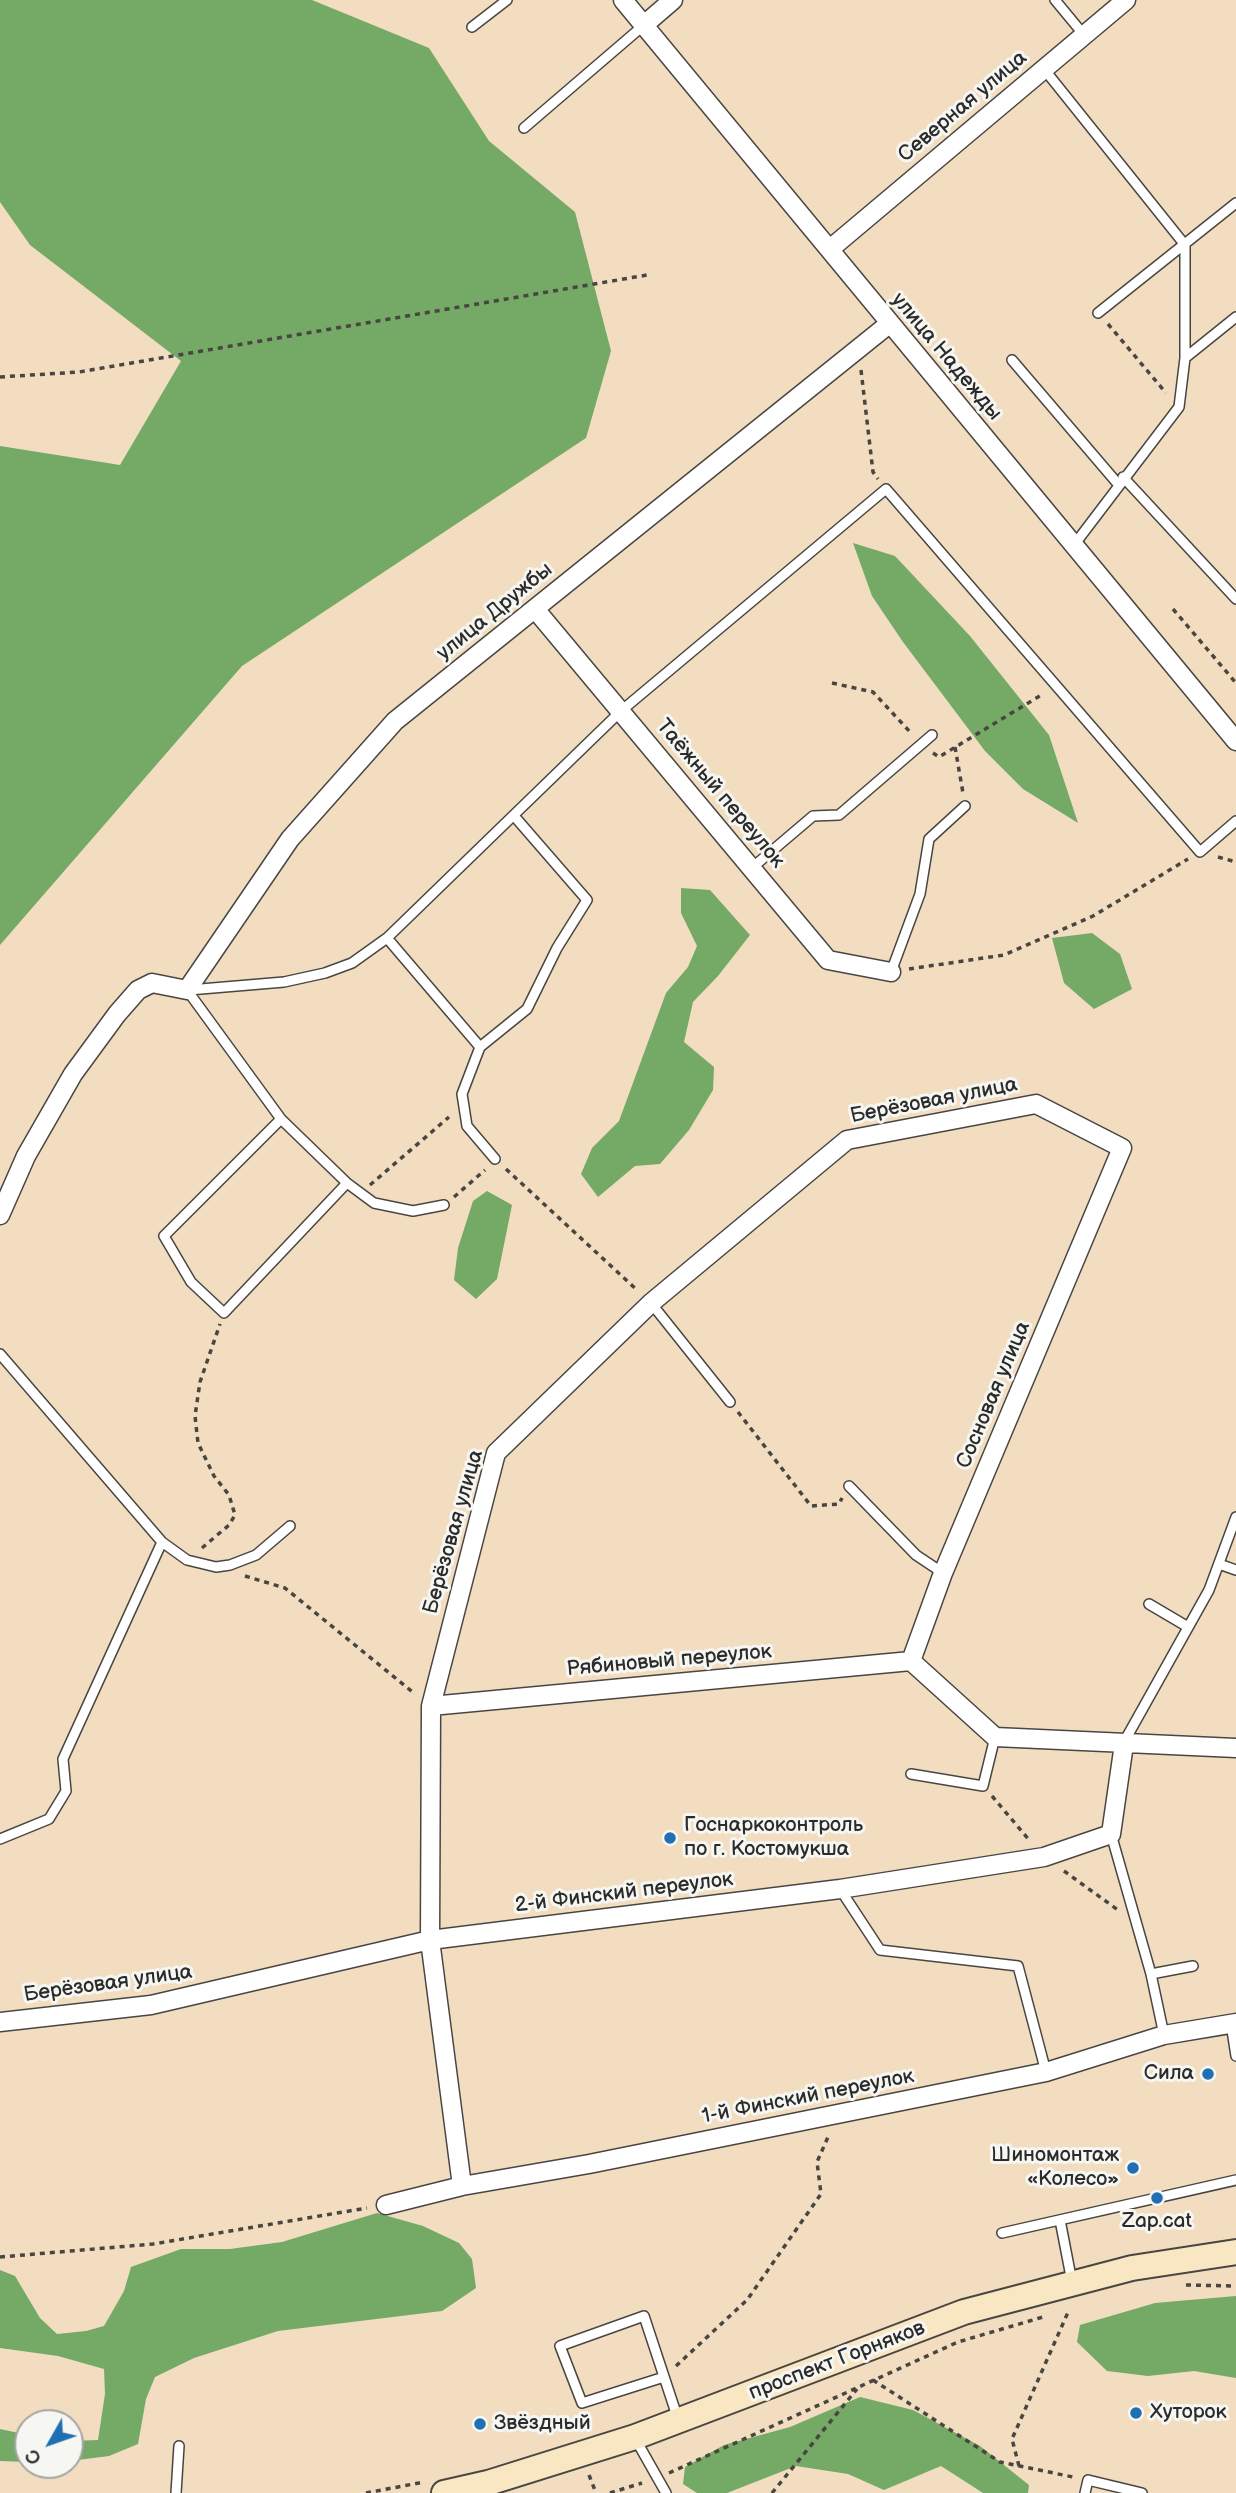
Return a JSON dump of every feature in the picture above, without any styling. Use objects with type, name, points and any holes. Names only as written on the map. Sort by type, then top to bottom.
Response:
[{"type":"main road","name":"проспект Горняков","points":[[444,2493],[488,2483],[635,2437],[964,2312],[1132,2268],[1236,2252]]},
{"type":"street","name":"улица Надежды","points":[[623,0],[1236,741]]},
{"type":"street","points":[[644,25],[673,0]]},
{"type":"street","name":"Северная улица","points":[[830,249],[1126,0]]},
{"type":"street","name":"улица Дружбы","points":[[187,990],[290,839],[396,721],[889,324]]},
{"type":"street","name":"Таёжный переулок","points":[[535,609],[828,960],[891,972]]},
{"type":"street","points":[[0,1215],[26,1156],[73,1074],[117,1014],[138,990],[152,984],[187,990]]},
{"type":"street","name":"Берёзовая улица","points":[[0,2022],[151,2005],[430,1940],[431,1706],[496,1453],[651,1303],[847,1140],[1037,1104],[1122,1148]]},
{"type":"street","name":"Сосновая улица","points":[[911,1661],[943,1573],[1122,1148]]},
{"type":"street","points":[[911,1661],[995,1737],[1236,1748]]},
{"type":"street","name":"Рябиновый переулок","points":[[431,1706],[911,1661]]},
{"type":"street","points":[[1111,1834],[1124,1744]]},
{"type":"street","name":"2-й Финский переулок","points":[[430,1940],[840,1889],[1044,1857],[1111,1834]]},
{"type":"street","points":[[430,1940],[462,2186]]},
{"type":"street","name":"1-й Финский переулок","points":[[386,2205],[462,2186],[589,2164],[1046,2073],[1164,2035],[1234,2024]]},
{"type":"lane","points":[[472,27],[507,0]]},
{"type":"lane","points":[[1055,0],[1084,35]]},
{"type":"lane","points":[[524,128],[644,25]]},
{"type":"lane","points":[[1044,69],[1185,245],[1185,358],[1179,407],[1120,480],[1073,546]]},
{"type":"lane","points":[[1098,313],[1236,202]]},
{"type":"lane","points":[[1185,358],[1236,317]]},
{"type":"lane","points":[[1012,360],[1120,480],[1236,599]]},
{"type":"lane","points":[[187,990],[284,982],[325,973],[352,963],[387,938],[515,817],[621,711],[886,489],[1200,852],[1236,821]]},
{"type":"lane","points":[[753,867],[813,816],[839,815],[932,735]]},
{"type":"lane","points":[[891,972],[920,894],[929,839],[965,806]]},
{"type":"lane","points":[[495,1159],[467,1126],[462,1094],[480,1047],[527,1009],[557,948],[587,900],[515,817]]},
{"type":"lane","points":[[387,938],[480,1047]]},
{"type":"lane","points":[[187,990],[281,1119],[346,1182],[374,1203],[413,1211],[444,1205]]},
{"type":"lane","points":[[281,1119],[164,1236],[191,1282],[224,1313],[346,1182]]},
{"type":"lane","points":[[651,1303],[730,1402]]},
{"type":"lane","points":[[0,1354],[162,1542],[187,1560],[216,1567],[256,1555],[290,1526]]},
{"type":"lane","points":[[849,1486],[916,1555],[943,1573]]},
{"type":"lane","points":[[1124,1744],[1188,1627],[1219,1564],[1236,1517]]},
{"type":"lane","points":[[0,1839],[48,1819],[66,1791],[63,1759],[162,1542]]},
{"type":"lane","points":[[1219,1564],[1236,1570]]},
{"type":"lane","points":[[1149,1604],[1188,1627]]},
{"type":"lane","points":[[911,1774],[983,1786],[995,1737]]},
{"type":"lane","points":[[1111,1834],[1151,1974],[1164,2035]]},
{"type":"lane","points":[[840,1889],[880,1950],[1018,1966],[1046,2073]]},
{"type":"lane","points":[[1151,1974],[1193,1966]]},
{"type":"lane","points":[[1234,2024],[1236,2056]]},
{"type":"lane","points":[[1002,2233],[1236,2180]]},
{"type":"lane","points":[[1060,2220],[1073,2282]]},
{"type":"lane","points":[[664,2377],[582,2403],[560,2346],[644,2316],[679,2421]]},
{"type":"lane","points":[[635,2437],[655,2479],[666,2493]]},
{"type":"lane","points":[[177,2493],[179,2446]]},
{"type":"lane","points":[[1085,2493],[1088,2480],[1142,2493]]},
{"type":"path","points":[[0,377],[79,372],[647,275]]},
{"type":"path","points":[[1098,313],[1179,407]]},
{"type":"path","points":[[858,348],[873,472],[886,489]]},
{"type":"path","points":[[1173,609],[1236,683]]},
{"type":"path","points":[[832,684],[873,692],[922,744],[939,757],[1057,686]]},
{"type":"path","points":[[955,747],[965,806]]},
{"type":"path","points":[[891,972],[1003,955],[1093,916],[1200,852],[1236,862]]},
{"type":"path","points":[[361,1193],[464,1104]]},
{"type":"path","points":[[444,1205],[495,1159],[651,1303]]},
{"type":"path","points":[[187,1560],[229,1525],[234,1515],[229,1495],[214,1476],[198,1443],[195,1416],[200,1382],[224,1313]]},
{"type":"path","points":[[730,1402],[811,1506],[839,1504],[849,1486]]},
{"type":"path","points":[[216,1567],[285,1588],[431,1706]]},
{"type":"path","points":[[983,1786],[1044,1857],[1136,1923]]},
{"type":"path","points":[[664,2377],[747,2300],[821,2194],[817,2162],[839,2114]]},
{"type":"path","points":[[0,2258],[153,2244],[386,2205]]},
{"type":"path","points":[[1184,2285],[1236,2286]]},
{"type":"path","points":[[1057,2313],[1082,2306]]},
{"type":"path","points":[[1019,2466],[1012,2440],[1069,2310]]},
{"type":"path","points":[[610,2493],[655,2479],[958,2342],[1044,2317]]},
{"type":"path","points":[[873,2381],[1000,2462],[1088,2480]]},
{"type":"path","points":[[772,2493],[859,2387]]},
{"type":"green space","points":[[0,0],[312,0],[429,48],[489,141],[575,212],[611,351],[586,438],[242,666],[0,945],[0,446],[120,465],[181,361],[30,245],[0,202]]},
{"type":"green space","points":[[853,543],[895,556],[970,636],[1049,735],[1078,823],[1023,789],[985,751],[872,596]]},
{"type":"green space","points":[[681,888],[710,890],[750,935],[718,976],[693,1002],[684,1042],[714,1067],[713,1090],[689,1130],[660,1164],[635,1166],[598,1197],[581,1174],[592,1148],[619,1121],[666,993],[688,967],[697,946],[681,913]]},
{"type":"green space","points":[[1092,933],[1120,954],[1132,989],[1094,1009],[1064,983],[1052,938]]},
{"type":"green space","points":[[487,1191],[512,1205],[497,1279],[476,1299],[454,1280],[458,1248],[473,1201]]},
{"type":"green space","points":[[377,2213],[423,2226],[459,2243],[472,2259],[476,2288],[442,2311],[278,2331],[194,2358],[155,2377],[146,2399],[138,2444],[109,2456],[84,2459],[84,2440],[98,2440],[105,2394],[104,2369],[58,2356],[0,2348],[0,2270],[15,2276],[40,2318],[57,2334],[104,2326],[124,2291],[131,2267],[181,2249],[230,2249],[282,2242]]},
{"type":"green space","points":[[1236,2296],[1236,2378],[1194,2371],[1148,2376],[1107,2371],[1077,2342],[1080,2325],[1155,2303]]},
{"type":"green space","points":[[860,2397],[913,2410],[980,2446],[1029,2485],[1028,2493],[983,2493],[941,2466],[884,2490],[848,2474],[796,2466],[727,2493],[697,2493],[683,2484],[685,2467],[724,2445],[790,2427]]},
{"type":"green space","points":[[0,2429],[14,2432],[14,2462],[0,2461]]},
{"type":"place","name":"Госнаркоконтроль по г. Костомукша","points":[[670,1838]]},
{"type":"place","name":"Сила","points":[[1208,2074]]},
{"type":"place","name":"Шиномонтаж «Колесо»","points":[[1133,2168]]},
{"type":"place","name":"Zap.cat","points":[[1157,2198]]},
{"type":"place","name":"Хуторок","points":[[1136,2413]]},
{"type":"place","name":"Звёздный","points":[[480,2424]]}]
